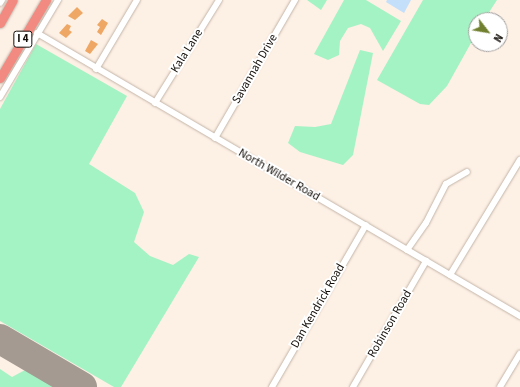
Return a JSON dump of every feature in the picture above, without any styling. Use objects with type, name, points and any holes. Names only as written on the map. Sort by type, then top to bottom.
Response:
[{"type":"highway","name":"I 4","points":[[0,78],[46,0]]},
{"type":"highway","name":"I 4","points":[[0,24],[12,2]]},
{"type":"street","points":[[0,97],[58,0]]},
{"type":"street","points":[[96,69],[137,0]]},
{"type":"street","name":"Kala Lane","points":[[155,103],[219,0]]},
{"type":"street","name":"Savannah Drive","points":[[215,138],[295,0]]},
{"type":"street","name":"North Wilder Road","points":[[37,33],[96,69],[520,316]]},
{"type":"street","points":[[450,275],[520,160]]},
{"type":"street","points":[[407,250],[426,223],[446,184],[467,172]]},
{"type":"street","name":"Dan Kendrick Road","points":[[272,387],[366,225]]},
{"type":"street","name":"Robinson Road","points":[[354,387],[426,261]]},
{"type":"street","points":[[500,387],[519,357]]},
{"type":"green space","points":[[307,0],[327,0],[321,10]]},
{"type":"green space","points":[[344,0],[366,0],[401,21],[383,51],[370,28],[361,24],[348,28],[340,41],[339,55],[328,60],[314,54]]},
{"type":"green space","points":[[423,0],[497,0],[489,12],[468,12],[468,48],[447,86],[429,105],[420,104],[377,80]]},
{"type":"green space","points":[[36,44],[127,96],[89,164],[135,193],[144,212],[134,242],[150,256],[173,265],[189,254],[199,257],[121,387],[114,387],[0,321],[0,109]]},
{"type":"green space","points":[[360,50],[373,53],[353,155],[343,165],[300,152],[288,143],[295,126],[315,127],[331,124]]},
{"type":"green space","points":[[0,369],[12,377],[27,369],[57,387],[0,387]]},
{"type":"water","points":[[387,0],[411,0],[404,13],[386,2]]},
{"type":"building","points":[[77,7],[83,13],[75,20],[68,16]]},
{"type":"building","points":[[102,19],[108,23],[101,35],[97,32],[100,27],[97,25]]},
{"type":"building","points":[[67,24],[71,26],[69,30],[72,32],[66,38],[59,33]]},
{"type":"building","points":[[91,40],[98,44],[90,54],[85,51]]},
{"type":"runway","points":[[0,339],[82,387]]}]
